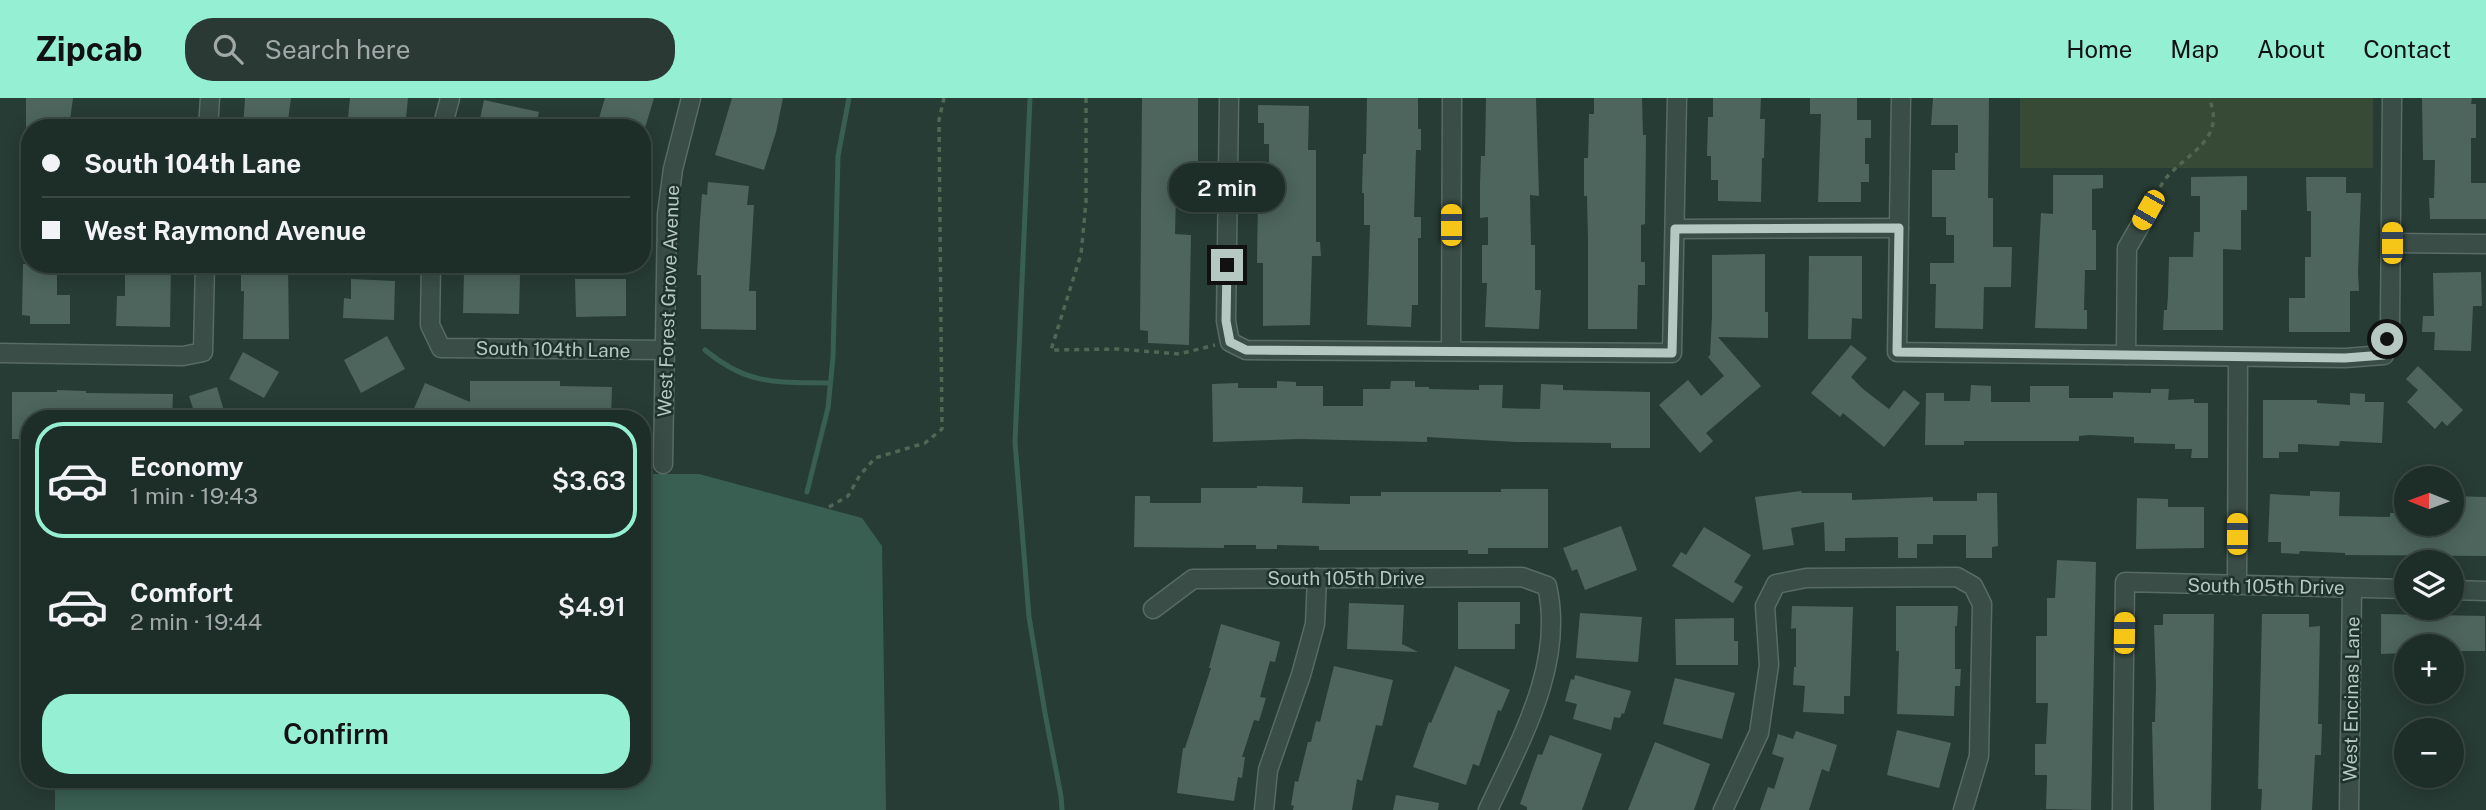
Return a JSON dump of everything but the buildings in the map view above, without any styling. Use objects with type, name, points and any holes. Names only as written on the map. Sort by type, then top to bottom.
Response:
[{"type":"street","points":[[209,119],[210,98]]},
{"type":"street","points":[[444,119],[450,98]]},
{"type":"street","name":"West Forest Grove Avenue","points":[[663,464],[667,214],[673,169],[691,98]]},
{"type":"street","points":[[1229,98],[1226,321],[1230,342],[1246,350],[1672,353],[1677,98]]},
{"type":"street","points":[[1451,351],[1452,98]]},
{"type":"street","points":[[1901,98],[1897,352],[2345,358],[2384,355],[2389,323],[2392,243],[2392,98]]},
{"type":"street","points":[[2126,355],[2127,248],[2148,210]]},
{"type":"street","points":[[1675,229],[1899,228]]},
{"type":"street","points":[[2392,243],[2486,244]]},
{"type":"street","points":[[0,354],[183,356],[203,352],[205,273]]},
{"type":"street","name":"South 104th Lane","points":[[431,273],[429,325],[441,348],[665,350]]},
{"type":"street","points":[[2236,585],[2238,356]]},
{"type":"street","name":"South 105th Drive","points":[[1153,609],[1194,579],[1522,577],[1548,586],[1553,610],[1548,668],[1489,810]]},
{"type":"street","points":[[1264,810],[1268,770],[1301,676],[1315,624],[1317,578]]},
{"type":"street","points":[[1723,810],[1759,733],[1769,665],[1765,607],[1776,584],[1806,578],[1956,578],[1973,586],[1982,604],[1979,755],[1963,810]]},
{"type":"street","name":"South 105th Drive","points":[[2122,810],[2125,582],[2394,589]]},
{"type":"street","name":"West Encinas Lane","points":[[2349,810],[2352,588]]},
{"type":"street","points":[[2464,590],[2486,591]]},
{"type":"path","points":[[829,508],[848,496],[860,475],[875,458],[925,443],[942,429],[939,120],[944,98]]},
{"type":"path","points":[[1086,98],[1086,202],[1081,254],[1051,349],[1118,349],[1179,354],[1230,342]]},
{"type":"path","points":[[2148,210],[2165,178],[2211,133],[2214,110],[2208,98]]},
{"type":"shaded area","points":[[2020,98],[2373,98],[2373,168],[2020,168]]},
{"type":"shaded area","points":[[651,474],[699,474],[862,518],[882,546],[886,810],[55,810],[55,788],[651,788]]},
{"type":"waterway","points":[[807,492],[828,408],[833,357],[838,156],[849,98]]},
{"type":"waterway","points":[[1030,98],[1015,442],[1029,617],[1062,810]]},
{"type":"waterway","points":[[705,350],[735,370],[764,380],[830,383]]},
{"type":"route","points":[[1227,265],[1226,321],[1230,342],[1246,350],[1672,353],[1675,229],[1899,228],[1897,352],[2345,358],[2384,355],[2387,339]]}]
